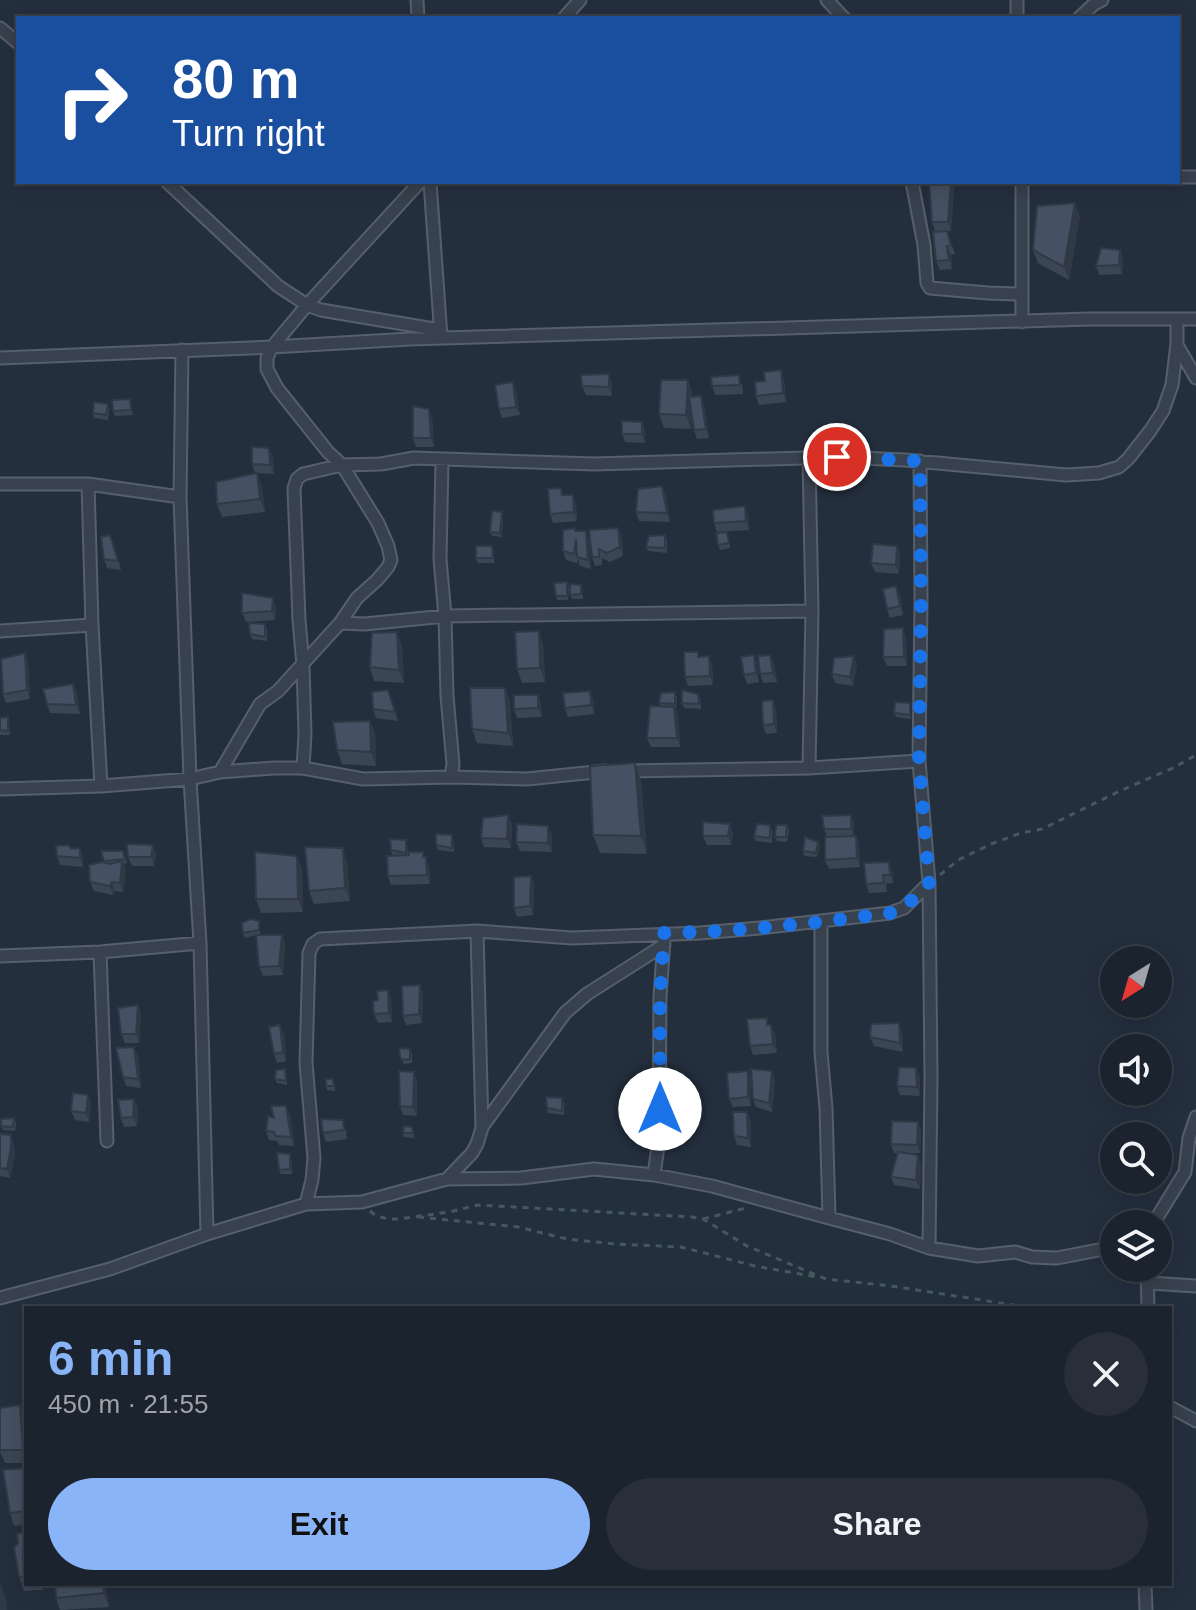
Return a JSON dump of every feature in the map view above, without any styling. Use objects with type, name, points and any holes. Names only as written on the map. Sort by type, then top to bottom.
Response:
[{"type":"street","points":[[566,16],[580,0]]},
{"type":"street","points":[[827,0],[842,16]]},
{"type":"street","points":[[1081,16],[1102,0]]},
{"type":"street","points":[[0,28],[16,41]]},
{"type":"street","points":[[169,184],[278,286],[307,305],[441,335]]},
{"type":"street","points":[[220,772],[260,704],[278,691],[303,665],[391,560],[378,523],[342,465],[277,388],[267,369],[267,358],[272,347],[307,305],[418,184]]},
{"type":"street","points":[[430,184],[441,335]]},
{"type":"street","points":[[912,184],[930,288],[1021,294]]},
{"type":"street","points":[[1022,184],[1022,322]]},
{"type":"street","points":[[303,768],[303,665],[294,488],[303,474],[342,465],[381,464],[414,458],[594,464],[837,457],[920,461],[1066,475],[1099,473],[1119,467],[1128,459],[1163,411],[1172,385],[1177,319]]},
{"type":"street","points":[[0,358],[272,347],[441,335],[1196,319]]},
{"type":"street","points":[[1177,344],[1196,378]]},
{"type":"street","points":[[182,350],[180,497],[190,779],[200,943],[207,1234]]},
{"type":"street","points":[[809,458],[812,611],[809,768]]},
{"type":"street","points":[[442,460],[440,559],[447,708],[453,764],[451,777]]},
{"type":"street","points":[[920,461],[919,761],[929,883],[929,1248]]},
{"type":"street","points":[[0,484],[88,484],[180,497]]},
{"type":"street","points":[[88,484],[101,786]]},
{"type":"street","points":[[340,623],[365,624],[445,616],[812,611]]},
{"type":"street","points":[[0,631],[92,625]]},
{"type":"street","points":[[0,789],[101,786],[190,779],[220,772],[303,768],[363,779],[527,779],[599,772],[809,768],[919,761]]},
{"type":"street","points":[[306,1204],[314,1158],[306,1063],[309,953],[313,944],[320,939],[477,931],[572,938],[664,939],[890,913],[904,908],[929,883]]},
{"type":"street","points":[[821,922],[821,1052],[829,1218]]},
{"type":"street","points":[[477,931],[482,1128]]},
{"type":"street","points":[[447,1179],[472,1153],[482,1128],[565,1013],[664,939]]},
{"type":"street","points":[[654,1175],[659,1139],[660,996],[664,939]]},
{"type":"street","points":[[0,956],[100,952],[200,943]]},
{"type":"street","points":[[100,952],[107,1141]]},
{"type":"street","points":[[1163,1210],[1191,1172],[1189,1138],[1196,1117]]},
{"type":"street","points":[[0,1298],[110,1269],[207,1234],[306,1204],[362,1202],[447,1179],[509,1179],[594,1169],[654,1175],[712,1186],[890,1234],[929,1248],[978,1256],[1015,1252],[1032,1257],[1057,1258],[1100,1250]]},
{"type":"street","points":[[1148,1306],[1149,1283],[1196,1286]]},
{"type":"street","points":[[1172,1408],[1196,1421]]},
{"type":"street","points":[[1145,1586],[1146,1610]]},
{"type":"path","points":[[929,883],[958,860],[991,844],[1042,829],[1196,755]]},
{"type":"path","points":[[362,1202],[375,1215],[387,1219],[449,1212],[478,1205],[703,1219],[768,1202]]},
{"type":"path","points":[[410,1216],[518,1227],[591,1242],[681,1247],[755,1266],[826,1279],[1020,1306]]},
{"type":"path","points":[[703,1219],[747,1246],[826,1279]]},
{"type":"building","points":[[929,184],[951,184],[948,222],[932,222]]},
{"type":"building","points":[[1075,203],[1064,267],[1033,250],[1037,206]]},
{"type":"building","points":[[947,231],[951,245],[947,246],[949,260],[936,261],[933,232]]},
{"type":"building","points":[[1101,248],[1120,250],[1119,265],[1096,266]]},
{"type":"building","points":[[781,370],[783,393],[756,396],[755,382],[765,381],[764,372]]},
{"type":"building","points":[[609,374],[609,387],[582,386],[581,375]]},
{"type":"building","points":[[739,375],[740,385],[712,386],[711,377]]},
{"type":"building","points":[[661,380],[688,380],[686,415],[659,414]]},
{"type":"building","points":[[513,382],[516,407],[499,409],[495,385]]},
{"type":"building","points":[[701,396],[706,429],[694,430],[689,397]]},
{"type":"building","points":[[130,399],[131,410],[113,411],[112,400]]},
{"type":"building","points":[[94,402],[108,404],[106,415],[93,413]]},
{"type":"building","points":[[413,406],[429,409],[431,438],[413,438]]},
{"type":"building","points":[[622,421],[642,422],[642,434],[622,434]]},
{"type":"building","points":[[252,447],[269,448],[270,465],[252,464]]},
{"type":"building","points":[[257,473],[260,499],[217,504],[216,482]]},
{"type":"building","points":[[662,486],[667,513],[636,512],[638,489]]},
{"type":"building","points":[[561,488],[562,495],[573,495],[574,512],[550,514],[548,489]]},
{"type":"building","points":[[745,506],[746,521],[714,523],[713,510]]},
{"type":"building","points":[[492,511],[502,512],[500,533],[490,532]]},
{"type":"building","points":[[575,528],[575,531],[586,531],[588,560],[577,557],[576,539],[574,554],[563,551],[563,530]]},
{"type":"building","points":[[618,528],[620,547],[607,553],[599,549],[599,557],[592,557],[589,530]]},
{"type":"building","points":[[727,532],[729,543],[718,545],[716,533]]},
{"type":"building","points":[[110,535],[118,561],[104,559],[101,537]]},
{"type":"building","points":[[665,535],[665,548],[646,547],[649,536]]},
{"type":"building","points":[[873,544],[897,546],[896,565],[871,563]]},
{"type":"building","points":[[476,546],[492,546],[493,558],[476,558]]},
{"type":"building","points":[[567,582],[567,596],[556,596],[554,583]]},
{"type":"building","points":[[570,584],[581,585],[581,594],[570,595]]},
{"type":"building","points":[[896,586],[900,606],[887,609],[883,589]]},
{"type":"building","points":[[242,593],[273,598],[272,611],[242,613]]},
{"type":"building","points":[[249,623],[265,624],[265,637],[250,634]]},
{"type":"building","points":[[903,628],[904,657],[883,657],[884,629]]},
{"type":"building","points":[[539,631],[540,668],[517,669],[515,632]]},
{"type":"building","points":[[397,632],[399,670],[370,667],[372,633]]},
{"type":"building","points":[[684,652],[698,652],[698,657],[709,656],[710,676],[685,677]]},
{"type":"building","points":[[25,653],[27,690],[3,694],[1,659]]},
{"type":"building","points":[[754,655],[756,673],[744,675],[741,657]]},
{"type":"building","points":[[770,655],[773,673],[760,674],[758,656]]},
{"type":"building","points":[[854,656],[850,677],[832,674],[834,658]]},
{"type":"building","points":[[73,684],[76,705],[47,704],[43,689]]},
{"type":"building","points":[[470,688],[505,688],[508,733],[472,729]]},
{"type":"building","points":[[388,690],[395,712],[373,709],[372,692]]},
{"type":"building","points":[[682,690],[698,694],[699,704],[682,703]]},
{"type":"building","points":[[590,691],[591,705],[565,708],[563,693]]},
{"type":"building","points":[[675,692],[675,704],[659,703],[661,693]]},
{"type":"building","points":[[514,695],[538,695],[538,708],[514,709]]},
{"type":"building","points":[[773,700],[774,724],[763,725],[762,701]]},
{"type":"building","points":[[895,702],[910,703],[910,715],[894,713]]},
{"type":"building","points":[[650,706],[674,707],[677,738],[647,738]]},
{"type":"building","points":[[8,717],[8,731],[0,730],[0,718]]},
{"type":"building","points":[[370,721],[371,752],[337,750],[333,722]]},
{"type":"building","points":[[635,763],[641,836],[593,835],[590,766]]},
{"type":"building","points":[[508,815],[507,839],[481,838],[483,818]]},
{"type":"building","points":[[851,815],[851,829],[824,829],[822,816]]},
{"type":"building","points":[[703,822],[730,824],[728,836],[703,836]]},
{"type":"building","points":[[517,824],[548,826],[548,843],[516,842]]},
{"type":"building","points":[[757,824],[770,825],[770,838],[754,836]]},
{"type":"building","points":[[776,825],[787,825],[786,837],[775,837]]},
{"type":"building","points":[[436,834],[452,835],[452,848],[436,845]]},
{"type":"building","points":[[856,836],[857,858],[825,860],[825,837]]},
{"type":"building","points":[[805,837],[818,842],[816,853],[803,851]]},
{"type":"building","points":[[390,839],[406,840],[406,853],[391,850]]},
{"type":"building","points":[[127,844],[153,845],[151,857],[128,857]]},
{"type":"building","points":[[69,845],[71,849],[80,848],[80,858],[57,856],[56,846]]},
{"type":"building","points":[[305,847],[343,848],[345,888],[309,891]]},
{"type":"building","points":[[101,851],[123,851],[125,859],[104,861]]},
{"type":"building","points":[[255,852],[297,856],[298,899],[256,899]]},
{"type":"building","points":[[409,852],[423,852],[427,875],[388,876],[387,856],[409,855]]},
{"type":"building","points":[[122,861],[120,883],[112,882],[110,886],[90,882],[89,865]]},
{"type":"building","points":[[889,862],[890,875],[883,875],[884,883],[866,884],[864,863]]},
{"type":"building","points":[[531,876],[530,906],[514,908],[514,877]]},
{"type":"building","points":[[250,919],[259,921],[259,930],[243,933],[242,923]]},
{"type":"building","points":[[256,935],[282,935],[279,966],[259,967]]},
{"type":"building","points":[[420,985],[419,1014],[403,1016],[402,986]]},
{"type":"building","points":[[388,990],[389,1013],[374,1014],[373,1001],[378,1000],[377,991]]},
{"type":"building","points":[[138,1005],[136,1034],[121,1034],[118,1008]]},
{"type":"building","points":[[767,1018],[773,1044],[750,1046],[747,1019]]},
{"type":"building","points":[[899,1023],[900,1043],[870,1037],[871,1024]]},
{"type":"building","points":[[280,1025],[283,1052],[274,1054],[269,1027]]},
{"type":"building","points":[[134,1047],[138,1079],[123,1077],[116,1048]]},
{"type":"building","points":[[399,1048],[410,1049],[410,1059],[402,1060]]},
{"type":"building","points":[[899,1067],[916,1068],[917,1087],[897,1086]]},
{"type":"building","points":[[285,1069],[286,1081],[275,1079],[276,1070]]},
{"type":"building","points":[[751,1069],[772,1071],[769,1103],[753,1099]]},
{"type":"building","points":[[399,1071],[414,1072],[413,1107],[400,1106]]},
{"type":"building","points":[[748,1071],[748,1097],[729,1099],[727,1073]]},
{"type":"building","points":[[326,1079],[333,1079],[334,1086],[326,1086]]},
{"type":"building","points":[[73,1093],[88,1095],[86,1113],[71,1111]]},
{"type":"building","points":[[546,1097],[562,1098],[562,1111],[547,1108]]},
{"type":"building","points":[[134,1099],[133,1117],[121,1118],[118,1100]]},
{"type":"building","points":[[271,1106],[286,1106],[291,1137],[276,1136],[274,1132],[266,1131],[268,1116],[274,1118]]},
{"type":"building","points":[[733,1112],[747,1112],[748,1138],[734,1136]]},
{"type":"building","points":[[14,1118],[13,1127],[1,1126],[1,1119]]},
{"type":"building","points":[[321,1119],[343,1120],[344,1130],[323,1133]]},
{"type":"building","points":[[892,1121],[918,1122],[917,1145],[891,1144]]},
{"type":"building","points":[[404,1126],[412,1127],[413,1133],[403,1133]]},
{"type":"building","points":[[0,1134],[11,1135],[7,1169],[0,1168]]},
{"type":"building","points":[[898,1152],[918,1155],[916,1180],[891,1177]]},
{"type":"building","points":[[277,1153],[290,1154],[290,1169],[279,1170]]},
{"type":"building","points":[[20,1405],[23,1450],[0,1450],[0,1408]]},
{"type":"building","points":[[24,1468],[24,1511],[10,1513],[3,1470]]},
{"type":"building","points":[[24,1532],[24,1577],[19,1577],[14,1548],[18,1543],[17,1534]]},
{"type":"building","points":[[55,1586],[103,1586],[104,1593],[56,1598]]},
{"type":"route","points":[[660,1109],[660,996],[664,933],[760,928],[890,913],[904,908],[929,883],[919,761],[920,461],[837,457]]}]
